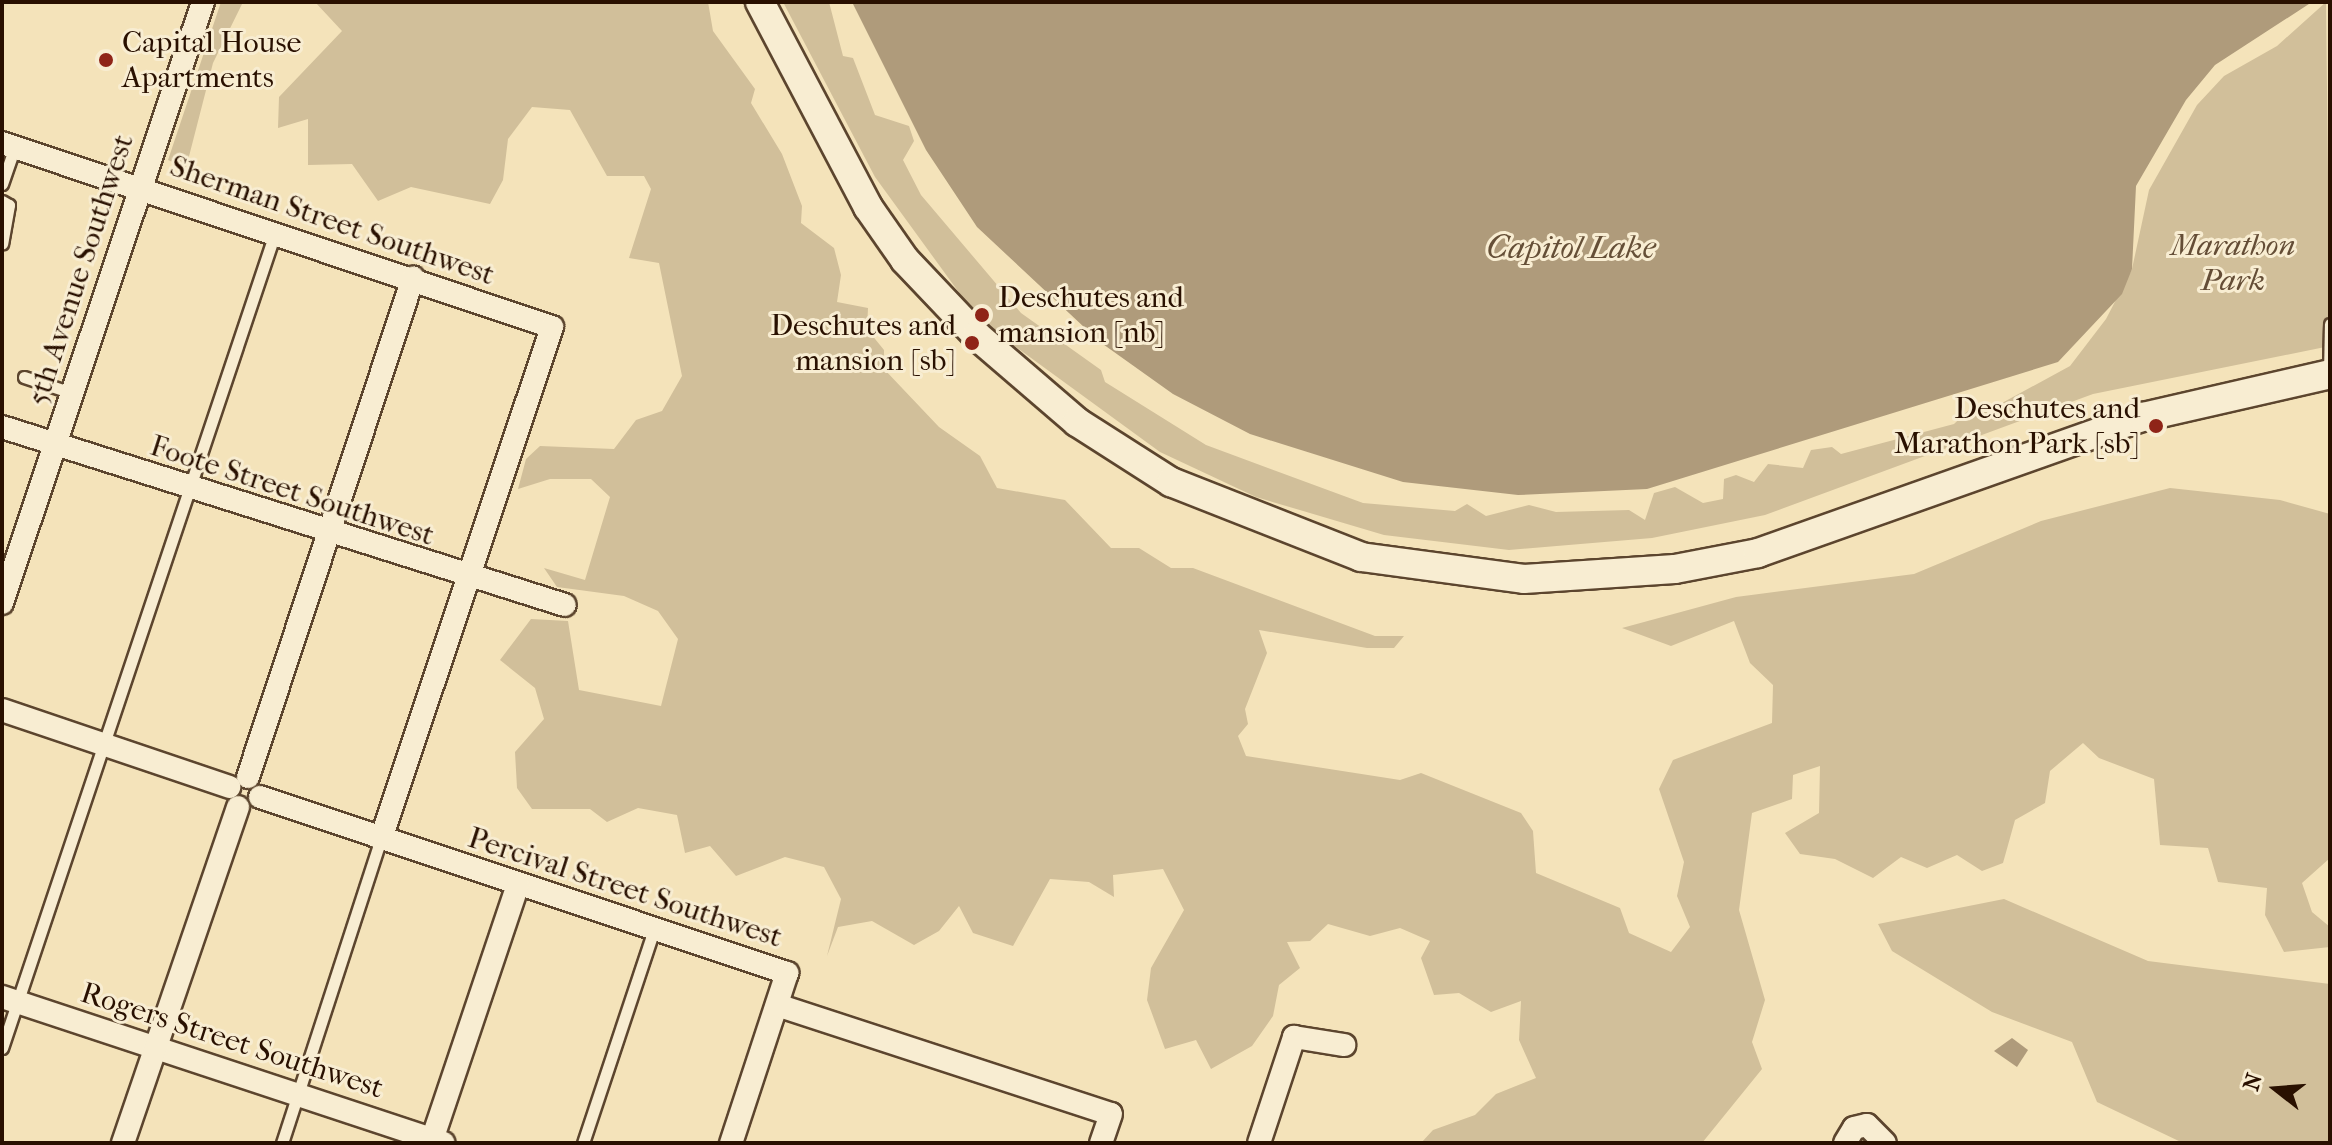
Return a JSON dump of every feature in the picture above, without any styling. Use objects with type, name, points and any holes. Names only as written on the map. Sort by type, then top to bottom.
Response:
[{"type":"street","name":"5th Avenue Southwest","points":[[2,603],[203,2]]},
{"type":"street","points":[[760,2],[868,207],[905,260],[977,336],[1077,422],[1171,482],[1361,557],[1524,579],[1675,569],[1758,553],[2143,417],[2330,374]]},
{"type":"street","name":"Sherman Street Southwest","points":[[8,145],[552,327],[470,580]]},
{"type":"street","points":[[123,1143],[244,792],[413,278]]},
{"type":"street","name":"Foote Street Southwest","points":[[2,427],[327,535],[470,580],[565,605]]},
{"type":"street","points":[[381,839],[470,580]]},
{"type":"street","name":"Percival Street Southwest","points":[[2,710],[787,973],[777,1005]]},
{"type":"street","points":[[436,1142],[518,885]]},
{"type":"street","name":"Rogers Street Southwest","points":[[10,999],[298,1093],[436,1142]]},
{"type":"street","points":[[731,1143],[777,1005],[1111,1114],[1101,1143]]},
{"type":"street","points":[[1259,1143],[1294,1037],[1344,1045]]},
{"type":"street","points":[[1845,1143],[1854,1128],[1867,1125],[1885,1143]]},
{"type":"lane","points":[[2,184],[8,145]]},
{"type":"lane","points":[[2,201],[9,205],[2,243]]},
{"type":"lane","points":[[2,1048],[10,999],[103,746],[275,233]]},
{"type":"lane","points":[[2330,324],[2330,374]]},
{"type":"lane","points":[[24,377],[72,393]]},
{"type":"lane","points":[[282,1143],[381,839]]},
{"type":"lane","points":[[583,1143],[654,929]]},
{"type":"green space","points":[[221,2],[243,2],[213,63],[186,168],[168,160]]},
{"type":"green space","points":[[315,2],[708,2],[713,31],[755,89],[751,103],[782,154],[802,206],[801,223],[834,248],[841,275],[837,302],[868,308],[867,329],[884,350],[884,369],[939,427],[980,456],[997,488],[1065,500],[1111,548],[1139,548],[1171,568],[1193,568],[1375,636],[1404,636],[1394,648],[1367,648],[1259,630],[1267,653],[1245,709],[1248,724],[1238,736],[1246,756],[1400,780],[1421,773],[1521,813],[1533,831],[1536,873],[1620,908],[1629,933],[1671,952],[1690,927],[1677,896],[1684,862],[1659,789],[1673,760],[1772,723],[1773,685],[1750,663],[1734,621],[1671,646],[1622,628],[1736,597],[1914,574],[2041,521],[2170,488],[2280,500],[2330,514],[2330,858],[2302,883],[2312,912],[2330,927],[2330,947],[2284,952],[2265,915],[2267,888],[2218,882],[2208,848],[2160,845],[2154,779],[2099,758],[2083,743],[2050,771],[2045,803],[2015,820],[2003,863],[1982,871],[1957,855],[1927,868],[1901,857],[1873,878],[1835,859],[1800,854],[1785,833],[1819,813],[1820,766],[1793,775],[1792,799],[1752,813],[1739,910],[1765,1000],[1752,1042],[1762,1069],[1702,1143],[1421,1143],[1433,1130],[1475,1115],[1496,1094],[1536,1078],[1519,1040],[1521,1001],[1491,1012],[1459,993],[1434,995],[1421,958],[1430,941],[1400,928],[1370,936],[1328,924],[1310,941],[1287,942],[1300,968],[1279,985],[1273,1016],[1252,1046],[1211,1069],[1196,1040],[1165,1049],[1147,1000],[1151,968],[1184,910],[1163,869],[1113,875],[1114,897],[1089,882],[1050,879],[1013,946],[973,933],[959,906],[939,931],[914,945],[872,921],[838,927],[827,956],[841,899],[824,867],[785,857],[736,876],[710,846],[685,853],[677,815],[638,808],[607,822],[590,809],[532,809],[517,788],[515,752],[544,719],[535,688],[500,660],[531,619],[568,621],[579,690],[661,706],[678,639],[658,611],[624,596],[557,587],[544,568],[585,580],[610,497],[591,479],[550,479],[518,489],[526,459],[540,446],[614,449],[636,420],[662,411],[682,376],[659,263],[629,258],[651,189],[644,176],[607,176],[570,110],[532,107],[508,139],[503,180],[490,204],[411,187],[378,201],[352,164],[308,165],[308,119],[278,128],[279,97],[342,31]]},
{"type":"green space","name":"Marathon Park","points":[[783,2],[829,2],[843,56],[853,58],[875,115],[909,126],[914,141],[903,160],[921,195],[1021,313],[1101,370],[1105,382],[1206,445],[1363,503],[1455,511],[1467,504],[1486,516],[1529,505],[1556,512],[1629,510],[1645,520],[1654,493],[1675,487],[1703,503],[1723,499],[1724,479],[1736,475],[1754,482],[1768,464],[1803,468],[1811,450],[1832,447],[1841,454],[1954,424],[1972,407],[2002,403],[2070,366],[2106,319],[2132,269],[2149,190],[2197,105],[2224,76],[2277,46],[2326,2],[2330,346],[2093,394],[1765,515],[1652,538],[1509,550],[1384,535],[1256,497],[1160,452],[979,320],[875,177]]},
{"type":"green space","points":[[2004,899],[2148,961],[2330,984],[2330,1143],[2183,1143],[2097,1102],[2072,1042],[1992,1012],[1892,951],[1878,924]]},
{"type":"water","name":"Capitol Lake","points":[[852,2],[2312,2],[2215,65],[2186,100],[2136,186],[2132,269],[2122,294],[2058,362],[1647,489],[1518,495],[1403,482],[1250,434],[1173,394],[1100,342],[977,227],[926,150]]},
{"type":"water","points":[[2012,1038],[2028,1050],[2017,1067],[1994,1051]]},
{"type":"place","name":"Capital House Apartments","points":[[106,60]]},
{"type":"place","name":"Deschutes and mansion [nb]","points":[[982,315]]},
{"type":"place","name":"Deschutes and mansion [sb]","points":[[972,343]]},
{"type":"place","name":"Deschutes and Marathon Park [sb]","points":[[2156,426]]}]
